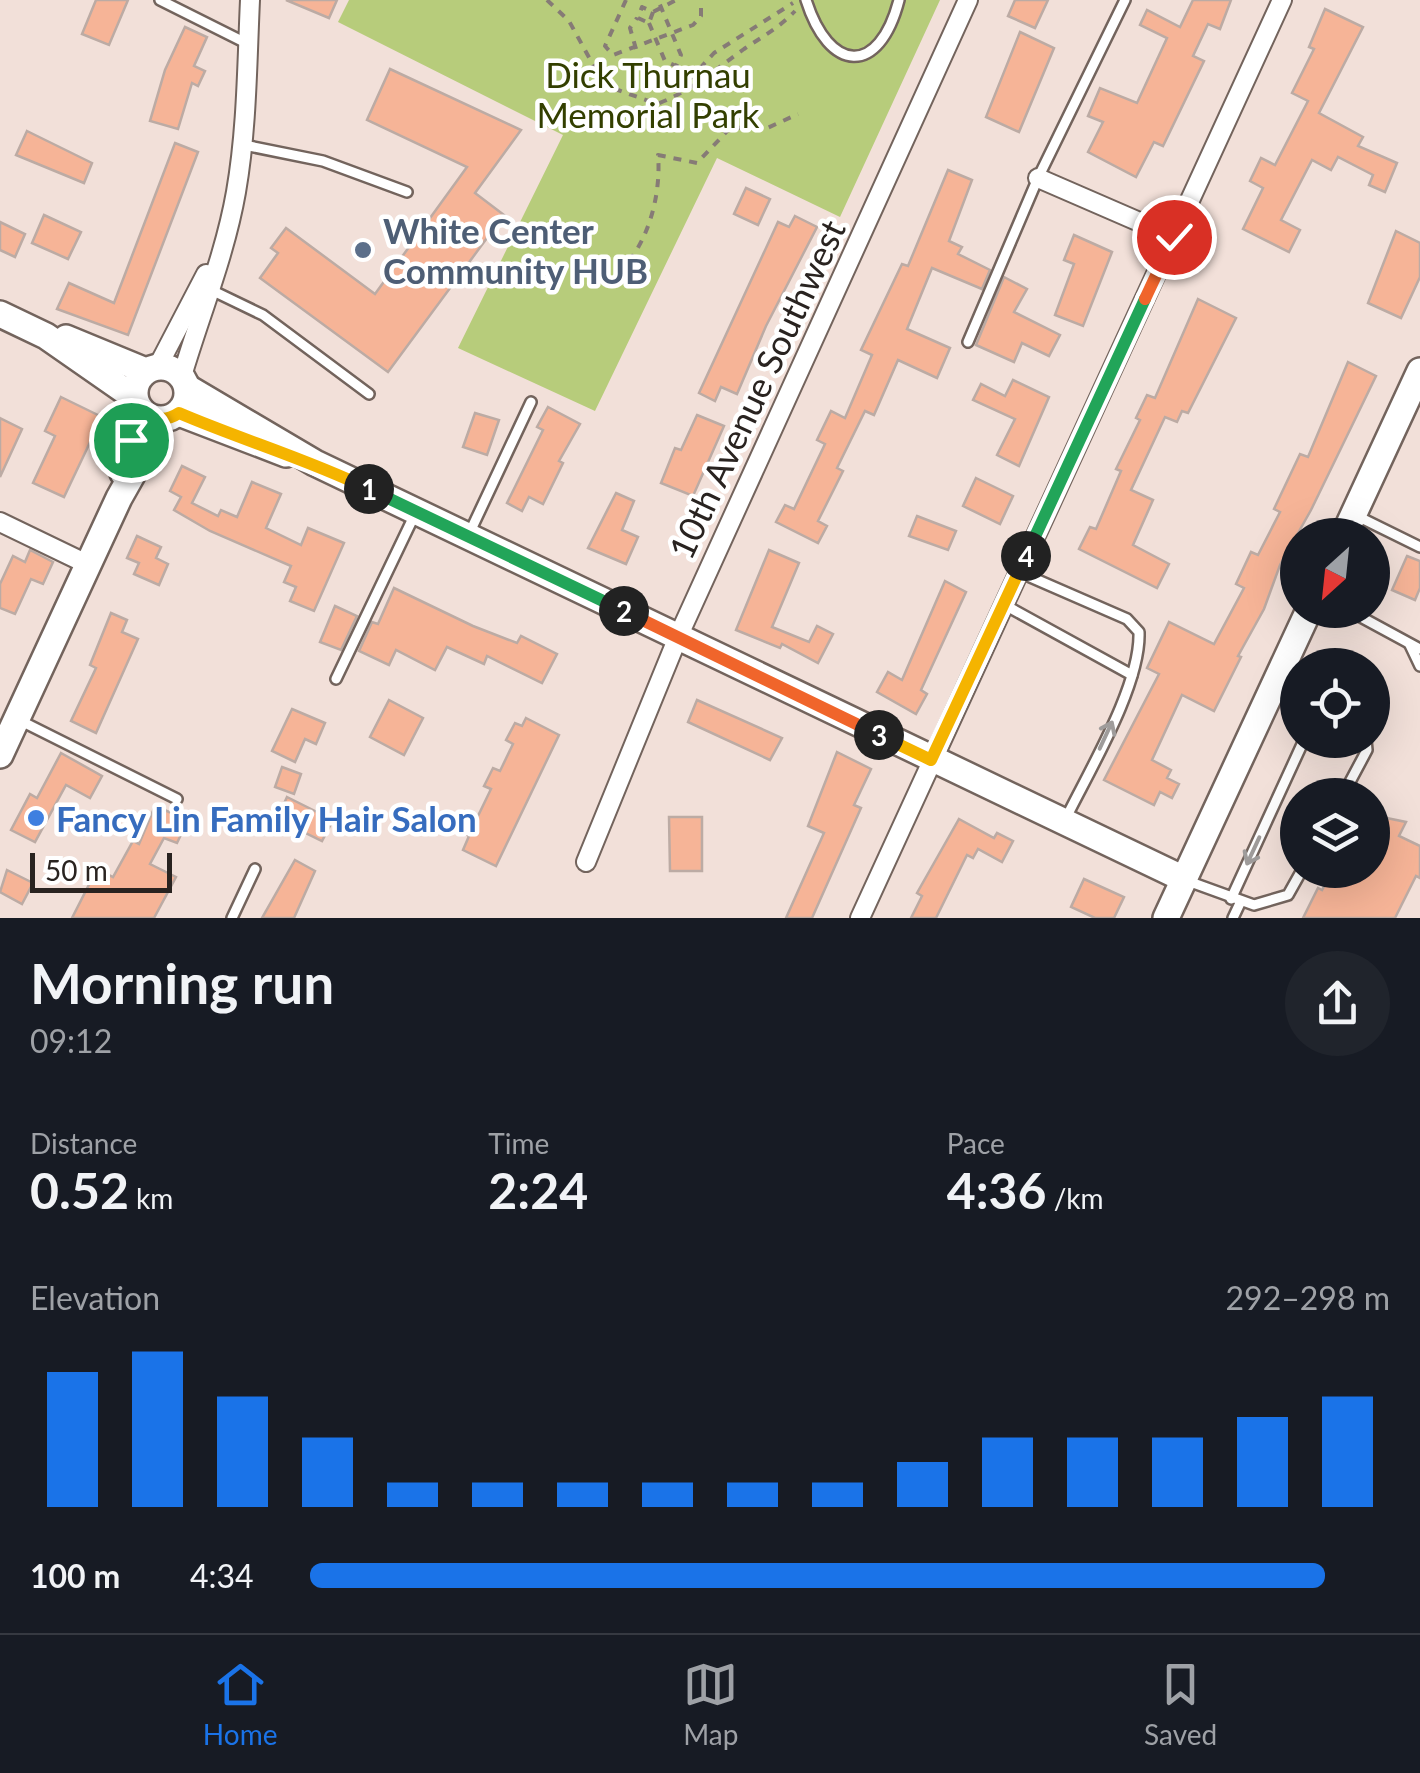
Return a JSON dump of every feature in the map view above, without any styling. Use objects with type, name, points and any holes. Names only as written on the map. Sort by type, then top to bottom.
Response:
[{"type":"street","points":[[0,754],[118,498],[222,254],[244,145],[250,0]]},
{"type":"street","name":"10th Avenue Southwest","points":[[586,862],[678,637],[968,0]]},
{"type":"street","points":[[860,918],[1282,0]]},
{"type":"street","points":[[1038,178],[1174,237]]},
{"type":"street","points":[[161,393],[205,288]]},
{"type":"street","points":[[0,314],[46,336],[74,338],[161,393],[1184,879]]},
{"type":"street","points":[[1351,518],[1420,372]]},
{"type":"street","points":[[0,522],[87,564]]},
{"type":"street","points":[[1166,918],[1301,628]]},
{"type":"lane","points":[[160,0],[248,44]]},
{"type":"lane","points":[[802,0],[820,36],[834,51],[856,56],[876,50],[888,34],[899,0]]},
{"type":"lane","points":[[968,342],[1038,178],[1125,0]]},
{"type":"lane","points":[[244,145],[323,160],[407,192]]},
{"type":"lane","points":[[205,288],[263,316],[369,394]]},
{"type":"lane","points":[[468,536],[530,402]]},
{"type":"lane","points":[[336,679],[416,511]]},
{"type":"lane","points":[[1390,537],[1420,546]]},
{"type":"lane","points":[[1018,572],[1126,620],[1139,632],[1140,652],[1132,675],[1064,822]]},
{"type":"lane","points":[[1004,604],[1132,675]]},
{"type":"lane","points":[[1381,628],[1415,647],[1420,666]]},
{"type":"lane","points":[[16,718],[178,799]]},
{"type":"lane","points":[[1233,918],[1236,900],[1296,758]]},
{"type":"lane","points":[[232,918],[256,869]]},
{"type":"lane","points":[[1184,879],[1254,905],[1288,895],[1292,888]]},
{"type":"path","points":[[548,0],[569,21],[596,70],[618,90],[657,104],[696,87],[748,46],[776,30],[802,0]]},
{"type":"path","points":[[626,0],[606,50],[618,56],[698,21],[701,0]]},
{"type":"path","points":[[636,49],[630,28],[642,7],[640,0]]},
{"type":"path","points":[[658,0],[681,55],[676,66]]},
{"type":"path","points":[[649,23],[654,12],[676,0]]},
{"type":"path","points":[[638,18],[649,23],[668,65],[676,66],[691,78],[714,54],[802,0]]},
{"type":"path","points":[[642,7],[654,12]]},
{"type":"path","points":[[629,261],[644,238],[660,173],[658,154],[697,162],[731,127],[762,130],[798,114]]},
{"type":"green space","name":"Dick Thurnau Memorial Park","points":[[349,0],[940,0],[840,217],[717,158],[595,411],[458,348],[563,135],[338,22]]},
{"type":"building","points":[[96,0],[128,0],[109,45],[82,34]]},
{"type":"building","points":[[286,0],[337,0],[329,18]]},
{"type":"building","points":[[1015,0],[1048,0],[1035,28],[1008,16]]},
{"type":"building","points":[[1193,0],[1231,0],[1220,29],[1208,24],[1193,56],[1204,61],[1163,146],[1154,142],[1136,177],[1088,152],[1103,122],[1088,116],[1100,88],[1137,103],[1167,38],[1140,25],[1147,10],[1180,27]]},
{"type":"building","points":[[1325,9],[1363,27],[1319,113],[1363,137],[1358,146],[1397,163],[1385,192],[1369,185],[1373,175],[1338,157],[1331,170],[1312,160],[1281,220],[1300,230],[1289,252],[1243,229],[1263,188],[1250,181],[1261,158],[1275,165],[1308,101],[1292,93],[1314,49],[1309,47]]},
{"type":"building","points":[[185,27],[207,37],[194,66],[205,71],[198,86],[192,83],[178,129],[150,121],[165,70]]},
{"type":"building","points":[[1020,32],[1054,48],[1019,132],[986,117]]},
{"type":"building","points":[[390,69],[521,130],[475,193],[504,215],[388,372],[260,278],[278,253],[271,248],[286,228],[375,294],[467,167],[367,120]]},
{"type":"building","points":[[27,131],[92,163],[84,183],[16,155]]},
{"type":"building","points":[[175,143],[198,152],[128,335],[57,309],[69,283],[114,303]]},
{"type":"building","points":[[948,170],[972,180],[949,241],[962,247],[958,254],[990,270],[982,289],[932,268],[907,329],[950,348],[937,378],[898,360],[874,415],[865,411],[837,468],[843,471],[818,521],[827,526],[818,543],[776,522],[785,505],[794,509],[825,444],[817,440],[831,411],[845,418],[872,355],[861,350],[902,264],[908,266]]},
{"type":"building","points":[[746,188],[770,199],[758,225],[734,214]]},
{"type":"building","points":[[44,215],[81,232],[68,259],[32,243]]},
{"type":"building","points":[[795,216],[817,227],[766,326],[737,394],[721,387],[715,401],[699,393],[778,222],[789,227]]},
{"type":"building","points":[[0,222],[25,234],[15,257],[0,250]]},
{"type":"building","points":[[1396,231],[1420,243],[1420,277],[1401,318],[1368,303]]},
{"type":"building","points":[[1074,235],[1112,252],[1083,326],[1055,315],[1074,264],[1064,260]]},
{"type":"building","points":[[1004,277],[1027,289],[1014,312],[1060,335],[1049,356],[1022,343],[1014,362],[976,345]]},
{"type":"building","points":[[1198,299],[1236,318],[1188,413],[1182,411],[1177,422],[1165,417],[1131,490],[1153,500],[1133,545],[1169,564],[1157,588],[1079,549],[1090,527],[1096,529],[1121,471],[1116,469],[1140,420],[1136,418],[1147,395],[1155,398]]},
{"type":"building","points":[[1348,362],[1376,376],[1306,518],[1280,518],[1280,565],[1264,609],[1214,711],[1182,695],[1152,760],[1171,770],[1167,778],[1179,784],[1172,798],[1160,792],[1154,805],[1104,780],[1159,674],[1147,668],[1169,622],[1214,644],[1244,588],[1236,584],[1251,552],[1258,555],[1280,512],[1274,509],[1300,454],[1308,457]]},
{"type":"building","points":[[1013,380],[1049,397],[1019,466],[997,455],[1015,419],[973,400],[981,384],[1005,396]]},
{"type":"building","points":[[61,397],[102,417],[64,497],[33,483],[55,436],[45,431]]},
{"type":"building","points":[[548,407],[580,424],[559,461],[563,463],[543,504],[529,497],[522,511],[507,503],[543,430],[537,427]]},
{"type":"building","points":[[475,413],[499,420],[487,455],[463,447]]},
{"type":"building","points":[[697,415],[724,426],[693,496],[661,483],[675,448],[681,450]]},
{"type":"building","points":[[0,418],[22,429],[0,477]]},
{"type":"building","points":[[182,466],[205,477],[192,503],[218,516],[221,510],[237,517],[252,482],[281,494],[266,528],[301,545],[308,528],[344,543],[314,611],[290,601],[296,587],[284,582],[291,566],[210,531],[174,510],[181,497],[170,491]]},
{"type":"building","points":[[976,478],[1013,496],[1000,524],[963,506]]},
{"type":"building","points":[[616,493],[634,501],[622,530],[638,537],[626,564],[588,548]]},
{"type":"building","points":[[917,516],[956,531],[948,550],[909,536]]},
{"type":"building","points":[[137,536],[161,547],[156,558],[168,564],[159,585],[134,574],[139,563],[127,558]]},
{"type":"building","points":[[30,550],[53,562],[43,584],[31,579],[15,614],[0,608],[0,584],[13,556],[25,562]]},
{"type":"building","points":[[769,550],[799,563],[772,627],[809,642],[817,626],[833,634],[818,663],[782,644],[780,648],[736,630]]},
{"type":"building","points":[[1407,556],[1420,561],[1420,588],[1415,600],[1392,590]]},
{"type":"building","points":[[945,581],[966,592],[921,690],[927,694],[916,714],[877,692],[888,672],[902,680]]},
{"type":"building","points":[[394,588],[473,626],[517,643],[521,636],[557,654],[542,683],[487,656],[484,664],[447,647],[435,670],[396,650],[389,665],[359,651],[372,622],[378,624]]},
{"type":"building","points":[[335,606],[357,616],[341,650],[320,642]]},
{"type":"building","points":[[111,613],[127,620],[122,632],[138,639],[96,733],[71,721],[96,668],[90,665]]},
{"type":"building","points":[[389,700],[423,718],[404,755],[370,737]]},
{"type":"building","points":[[697,700],[782,738],[770,760],[688,722]]},
{"type":"building","points":[[292,709],[325,723],[316,744],[305,739],[295,762],[272,751]]},
{"type":"building","points":[[526,718],[559,735],[496,866],[463,850],[469,836],[463,833],[471,815],[477,818],[491,789],[484,786],[493,768],[500,771],[513,744],[506,740],[515,723],[522,726]]},
{"type":"building","points":[[837,752],[871,769],[854,805],[861,808],[812,918],[786,918],[824,833],[808,826]]},
{"type":"building","points":[[61,753],[102,776],[90,798],[66,785],[35,842],[11,830],[30,794],[37,798]]},
{"type":"building","points":[[282,767],[301,774],[294,794],[275,787]]},
{"type":"building","points":[[287,797],[333,820],[322,841],[277,819]]},
{"type":"building","points":[[155,806],[188,820],[177,843],[164,838],[150,864],[176,877],[154,918],[72,918],[97,869],[113,877],[133,841],[139,844]]},
{"type":"building","points":[[669,817],[702,817],[702,871],[670,871]]},
{"type":"building","points":[[959,819],[994,838],[997,833],[1013,841],[1002,862],[978,849],[973,858],[967,855],[936,918],[911,918],[922,896],[917,893]]},
{"type":"building","points":[[1390,819],[1406,822],[1399,836],[1420,846],[1420,878],[1416,876],[1395,918],[1303,918],[1318,888],[1390,888]]},
{"type":"building","points":[[295,860],[315,871],[294,918],[262,918]]},
{"type":"building","points":[[7,870],[33,883],[22,904],[0,892]]},
{"type":"building","points":[[1084,879],[1124,897],[1114,918],[1095,918],[1071,907]]},
{"type":"place","name":"White Center Community HUB","points":[[363,250]]},
{"type":"place","name":"Fancy Lin Family Hair Salon","points":[[36,818]]},
{"type":"route","points":[[131,440],[139,408],[150,417],[163,420],[179,413],[254,445],[315,463],[931,760],[1174,237]]}]
